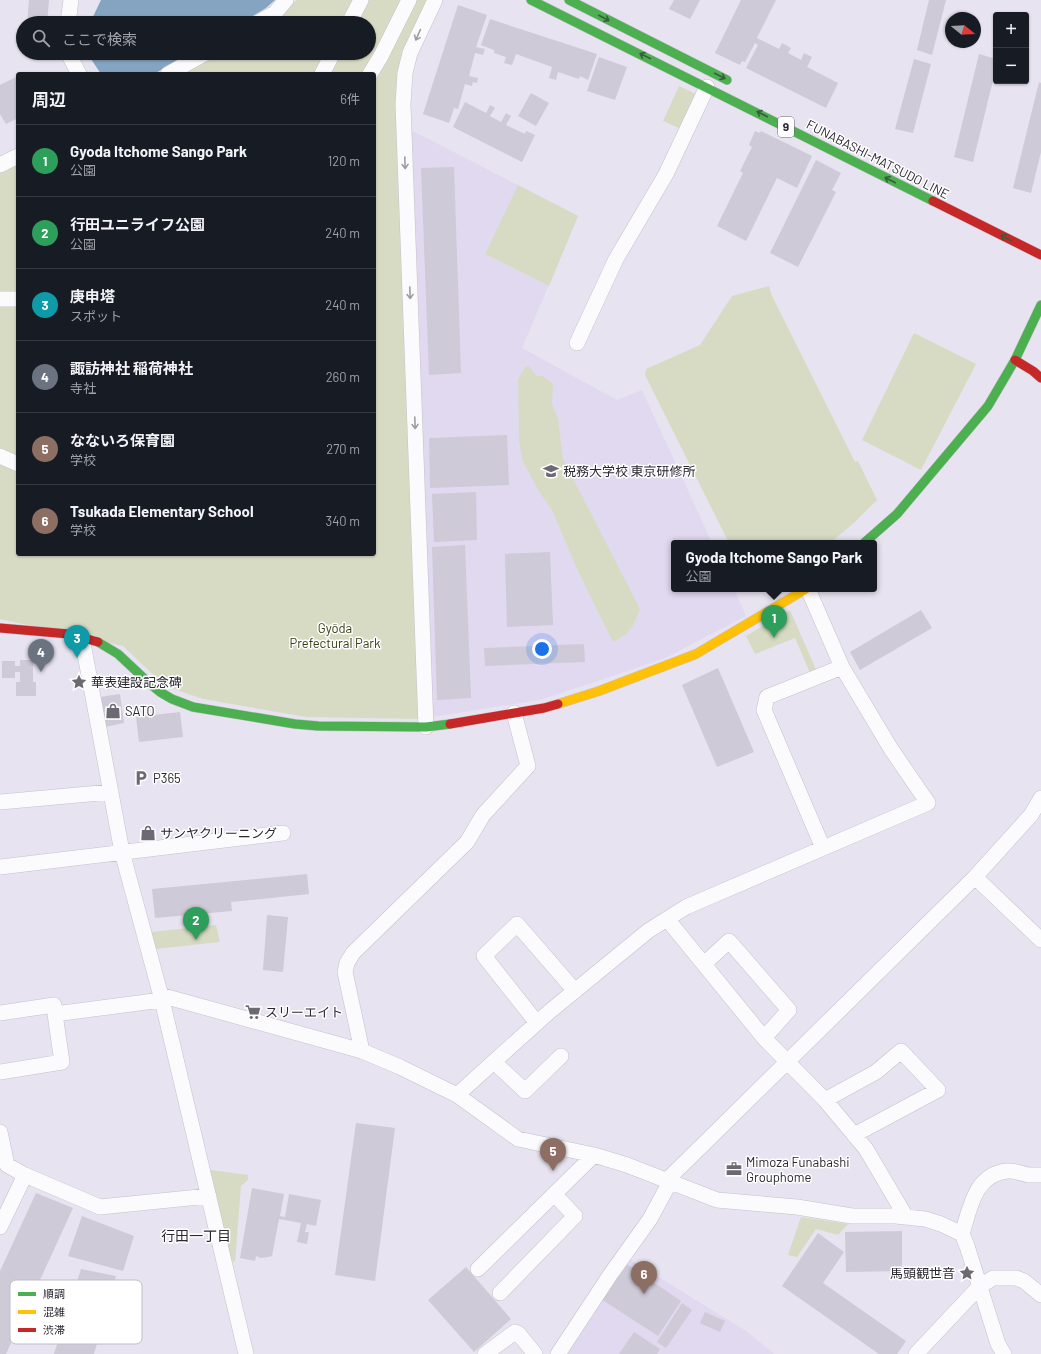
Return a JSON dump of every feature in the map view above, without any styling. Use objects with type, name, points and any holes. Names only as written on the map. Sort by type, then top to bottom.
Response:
[{"type":"street","points":[[69,16],[71,0]]},
{"type":"street","points":[[269,16],[274,13],[286,0]]},
{"type":"street","points":[[353,16],[361,0]]},
{"type":"street","points":[[371,72],[381,56],[409,0]]},
{"type":"street","points":[[426,727],[403,104],[405,73],[410,53],[435,0]]},
{"type":"street","name":"FUNABASHI-MATSUDO LINE","points":[[531,0],[1041,255]]},
{"type":"street","points":[[569,0],[737,85]]},
{"type":"street","points":[[72,60],[79,72]]},
{"type":"street","points":[[172,72],[193,60]]},
{"type":"street","points":[[323,72],[329,60]]},
{"type":"street","points":[[577,343],[616,259],[666,174],[707,87]]},
{"type":"street","points":[[0,166],[16,157]]},
{"type":"street","points":[[0,299],[16,299]]},
{"type":"street","points":[[867,540],[897,514],[988,406],[1015,360],[1041,305]]},
{"type":"street","points":[[1015,360],[1033,371],[1041,378]]},
{"type":"street","points":[[0,456],[16,463]]},
{"type":"street","points":[[0,628],[93,640],[119,654],[164,696],[178,703],[192,707],[295,724],[318,726],[426,727],[544,708],[567,702],[696,654],[802,592]]},
{"type":"street","points":[[457,1095],[536,1023],[648,931],[686,907],[928,803],[892,749],[842,667],[808,592]]},
{"type":"street","points":[[82,638],[122,852],[161,997],[246,1354]]},
{"type":"street","points":[[823,848],[764,710],[767,697],[842,667]]},
{"type":"street","points":[[362,1050],[345,972],[347,963],[353,953],[467,842],[483,815],[528,766],[514,713]]},
{"type":"street","points":[[0,802],[111,792]]},
{"type":"street","points":[[558,1354],[610,1275],[650,1219],[668,1182],[975,876],[1031,815],[1041,798]]},
{"type":"street","points":[[0,866],[283,833]]},
{"type":"street","points":[[975,876],[1041,940]]},
{"type":"street","points":[[667,919],[764,1038],[825,1100],[866,1149],[906,1217]]},
{"type":"street","points":[[536,1023],[484,956],[517,924],[575,991]]},
{"type":"street","points":[[704,964],[730,941],[789,1010],[764,1038]]},
{"type":"street","points":[[55,1014],[161,997],[362,1050],[457,1095],[518,1139],[594,1155],[627,1165],[717,1200],[797,1207],[852,1216],[906,1217],[925,1219],[941,1224],[962,1234],[968,1246],[998,1344],[1004,1354]]},
{"type":"street","points":[[0,1012],[54,1005],[62,1062],[0,1072]]},
{"type":"street","points":[[825,1100],[876,1072],[901,1051],[938,1090],[854,1135]]},
{"type":"street","points":[[494,1062],[525,1091],[561,1056]]},
{"type":"street","points":[[0,1132],[7,1165],[25,1175],[100,1207],[208,1196]]},
{"type":"street","points":[[478,1269],[594,1155]]},
{"type":"street","points":[[962,1234],[975,1194],[984,1181],[990,1176],[1008,1171],[1030,1175],[1041,1175]]},
{"type":"street","points":[[0,1227],[25,1175]]},
{"type":"street","points":[[500,1293],[575,1216],[554,1195]]},
{"type":"street","points":[[916,1354],[979,1286],[994,1278],[1016,1278],[1024,1281],[1041,1295]]},
{"type":"street","points":[[486,1354],[515,1332],[518,1333],[535,1354]]},
{"type":"shaded area","name":"税務大学校 東京研修所","points":[[409,129],[578,216],[522,348],[617,400],[642,390],[711,540],[671,540],[671,592],[735,592],[746,616],[665,658],[539,700],[432,717]]},
{"type":"shaded area","points":[[626,1257],[746,1331],[774,1354],[562,1354]]},
{"type":"green space","name":"Gyōda Prefectural Park","points":[[297,0],[430,0],[400,72],[420,719],[306,717],[203,699],[165,686],[123,646],[0,619],[0,173],[16,164],[16,556],[376,556],[376,72],[186,72],[207,60],[376,60],[376,16],[275,16]]},
{"type":"green space","points":[[679,86],[698,95],[681,129],[663,121]]},
{"type":"green space","points":[[518,185],[578,216],[549,286],[485,254]]},
{"type":"green space","points":[[769,286],[772,296],[855,462],[858,461],[877,500],[855,522],[834,540],[728,540],[645,375],[646,369],[700,345],[732,296]]},
{"type":"green space","points":[[914,333],[976,364],[921,470],[862,440]]},
{"type":"green space","points":[[526,366],[530,367],[536,376],[543,376],[553,384],[552,404],[558,419],[563,459],[640,609],[630,629],[613,642],[577,569],[552,510],[540,493],[522,460],[519,440],[518,379]]},
{"type":"green space","points":[[790,610],[817,672],[811,675],[795,638],[755,654],[746,636]]},
{"type":"green space","points":[[216,925],[220,942],[155,949],[151,932]]},
{"type":"green space","points":[[211,1170],[248,1175],[248,1180],[241,1186],[235,1262],[228,1259],[205,1174]]},
{"type":"green space","points":[[801,1217],[848,1224],[838,1235],[816,1229],[797,1257],[788,1255]]},
{"type":"water","points":[[101,0],[275,0],[266,8],[253,16],[93,16]]},
{"type":"water","points":[[92,60],[178,60],[157,72],[100,72]]},
{"type":"building","points":[[29,0],[49,0],[48,16],[28,16]]},
{"type":"building","points":[[674,0],[700,0],[690,19],[669,9]]},
{"type":"building","points":[[741,0],[776,0],[757,38],[779,49],[782,43],[791,48],[788,53],[801,60],[804,53],[812,57],[807,67],[838,83],[826,108],[746,68],[758,45],[755,43],[745,62],[742,61],[740,65],[715,53]]},
{"type":"building","points":[[929,0],[946,0],[932,55],[917,50]]},
{"type":"building","points":[[458,5],[487,15],[476,47],[485,49],[483,55],[475,53],[469,76],[478,78],[477,83],[473,82],[472,86],[465,84],[458,109],[454,108],[449,123],[423,114]]},
{"type":"building","points":[[490,19],[597,54],[588,80],[580,76],[579,79],[558,72],[556,80],[549,78],[552,67],[516,54],[512,65],[504,63],[506,57],[494,53],[494,50],[481,45]]},
{"type":"building","points":[[979,54],[993,58],[993,80],[973,162],[954,157]]},
{"type":"building","points":[[599,57],[627,67],[615,100],[587,91]]},
{"type":"building","points":[[914,59],[931,64],[913,133],[895,129]]},
{"type":"building","points":[[16,77],[16,119],[6,124],[0,114],[0,85]]},
{"type":"building","points":[[1039,82],[1041,83],[1041,152],[1031,193],[1013,188]]},
{"type":"building","points":[[531,93],[549,103],[536,126],[518,116]]},
{"type":"building","points":[[465,102],[486,113],[490,105],[495,108],[490,116],[501,122],[506,113],[511,116],[506,125],[525,134],[526,131],[535,135],[522,162],[453,127]]},
{"type":"building","points":[[755,131],[760,133],[761,131],[812,156],[797,188],[777,178],[746,241],[717,226],[743,173],[740,171],[752,147],[749,145]]},
{"type":"building","points":[[816,160],[841,173],[832,190],[836,192],[798,267],[770,253]]},
{"type":"building","points":[[454,167],[461,373],[429,375],[421,168]]},
{"type":"building","points":[[507,435],[509,485],[430,488],[429,438]]},
{"type":"building","points":[[476,492],[477,540],[434,542],[432,494]]},
{"type":"building","points":[[465,545],[471,698],[437,700],[432,547]]},
{"type":"building","points":[[550,552],[553,625],[507,627],[505,554]]},
{"type":"building","points":[[921,610],[932,628],[860,670],[850,652]]},
{"type":"building","points":[[584,644],[585,662],[485,666],[484,648]]},
{"type":"building","points":[[20,660],[33,660],[33,682],[36,682],[36,696],[16,696],[16,682],[20,682],[20,672],[15,672],[15,678],[2,678],[2,661],[15,661],[15,666],[20,666]]},
{"type":"building","points":[[718,668],[754,752],[717,767],[682,685]]},
{"type":"building","points":[[120,694],[124,723],[105,727],[100,697]]},
{"type":"building","points":[[180,712],[183,737],[139,742],[136,717]]},
{"type":"building","points":[[307,874],[309,894],[231,902],[232,911],[155,918],[152,889]]},
{"type":"building","points":[[267,915],[288,917],[283,972],[263,970]]},
{"type":"building","points":[[356,1123],[395,1128],[375,1281],[335,1275]]},
{"type":"building","points":[[252,1188],[284,1194],[280,1216],[285,1217],[289,1194],[321,1200],[316,1226],[307,1224],[305,1232],[309,1232],[307,1244],[297,1242],[301,1223],[279,1219],[272,1256],[261,1258],[256,1256],[255,1261],[240,1258]]},
{"type":"building","points":[[36,1193],[73,1208],[40,1280],[10,1280],[11,1344],[6,1354],[0,1354],[0,1271]]},
{"type":"building","points":[[82,1216],[134,1236],[123,1271],[68,1256]]},
{"type":"building","points":[[902,1231],[902,1271],[846,1272],[845,1232]]},
{"type":"building","points":[[818,1233],[844,1252],[823,1283],[906,1341],[897,1354],[879,1354],[782,1286]]},
{"type":"building","points":[[625,1263],[681,1301],[658,1336],[601,1299]]},
{"type":"building","points":[[466,1267],[511,1319],[474,1352],[428,1300]]},
{"type":"building","points":[[81,1269],[116,1276],[115,1280],[78,1280]]},
{"type":"building","points":[[682,1303],[692,1310],[666,1348],[657,1342]]},
{"type":"building","points":[[705,1312],[725,1321],[720,1332],[700,1323]]},
{"type":"building","points":[[634,1332],[660,1349],[657,1354],[619,1354]]},
{"type":"building","points":[[57,1344],[97,1344],[94,1354],[54,1354]]},
{"type":"traffic: fast","points":[[531,0],[933,201]]},
{"type":"traffic: fast","points":[[569,0],[727,80]]},
{"type":"traffic: fast","points":[[867,540],[897,514],[988,406],[1015,360],[1041,305]]},
{"type":"traffic: fast","points":[[98,642],[118,654],[160,692],[172,699],[193,707],[295,724],[318,726],[426,727],[450,724]]},
{"type":"traffic: slow","points":[[558,704],[599,691],[696,654],[801,592]]},
{"type":"traffic: jam","points":[[933,201],[1041,255]]},
{"type":"traffic: jam","points":[[1015,360],[1033,371],[1041,378]]},
{"type":"traffic: jam","points":[[0,628],[69,634],[98,642]]},
{"type":"traffic: jam","points":[[450,724],[544,708],[558,704]]},
{"type":"place","name":"税務大学校 東京研修所","points":[[551,471]]},
{"type":"place","name":"Gyoda Itchome Sango Park","points":[[774,638]]},
{"type":"place","name":"庚申塔","points":[[77,658]]},
{"type":"place","name":"諏訪神社 稲荷神社","points":[[41,672]]},
{"type":"place","name":"華表建設記念碑","points":[[79,682]]},
{"type":"place","name":"SATO","points":[[113,711]]},
{"type":"place","name":"P365","points":[[141,778]]},
{"type":"place","name":"サンヤクリーニング","points":[[148,833]]},
{"type":"place","name":"行田ユニライフ公園","points":[[196,940]]},
{"type":"place","name":"スリーエイト","points":[[253,1012]]},
{"type":"place","name":"Mimoza Funabashi Grouphome","points":[[734,1169]]},
{"type":"place","name":"なないろ保育園","points":[[553,1171]]},
{"type":"place","name":"馬頭観世音","points":[[967,1273]]},
{"type":"place","name":"Tsukada Elementary School","points":[[644,1294]]},
{"type":"district","name":"行田一丁目","points":[[196,1236]]}]
